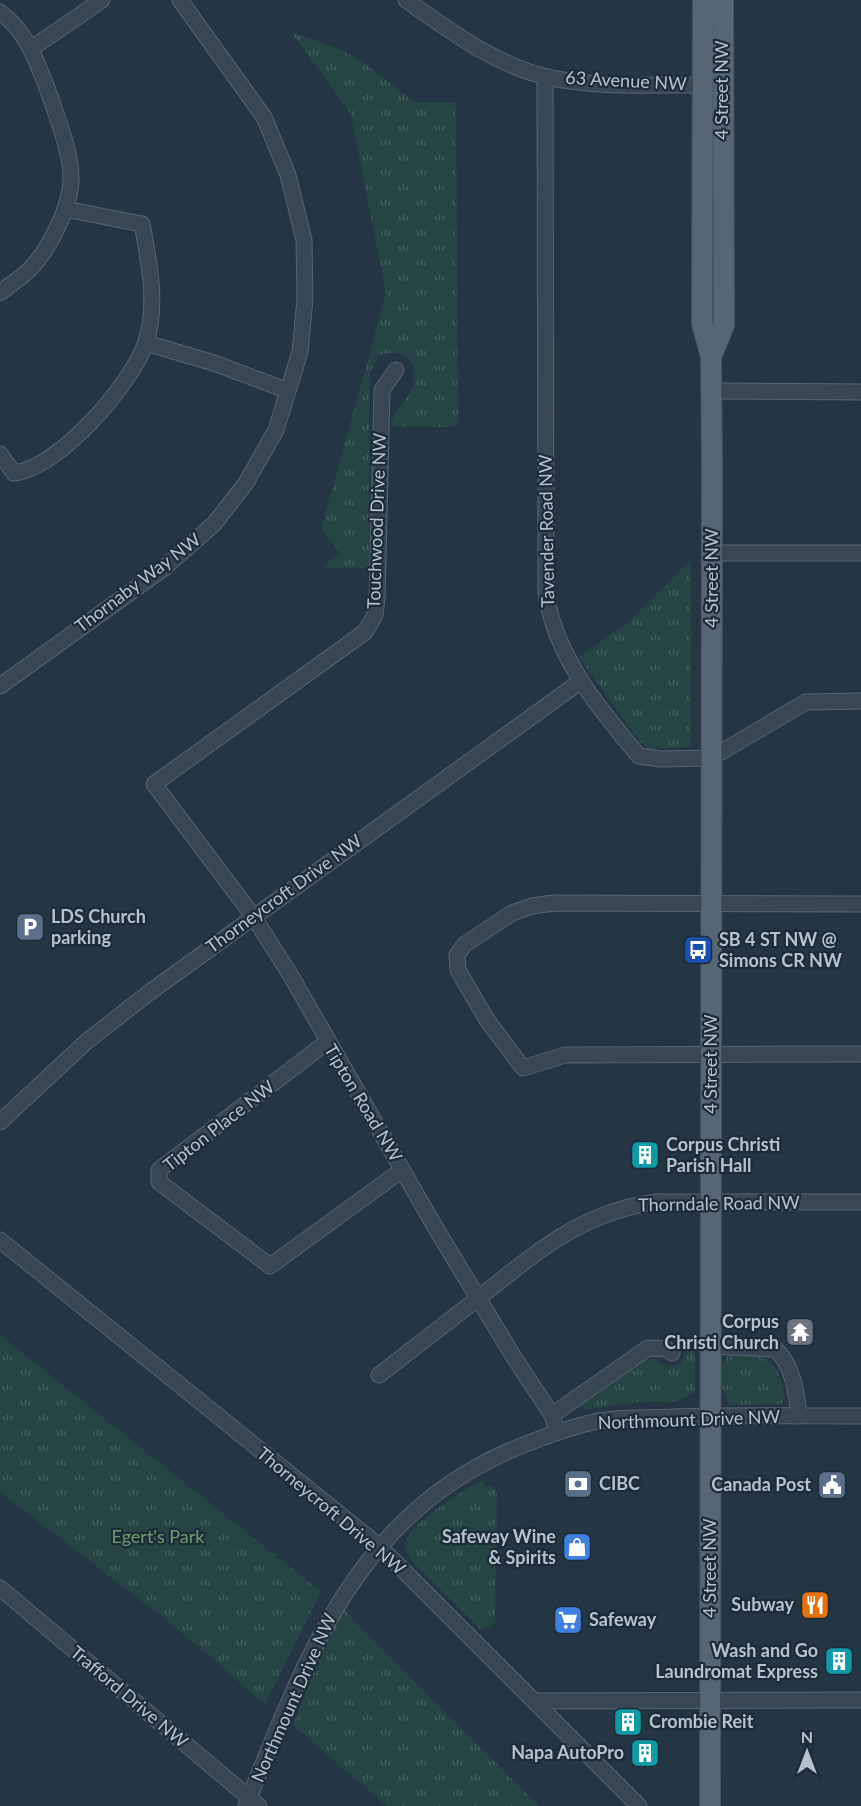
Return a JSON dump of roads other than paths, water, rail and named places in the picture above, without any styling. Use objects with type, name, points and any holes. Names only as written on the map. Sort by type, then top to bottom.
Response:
[{"type":"main road","name":"4 Street NW","points":[[703,0],[702,323],[711,357],[712,553],[710,1806]]},
{"type":"main road","name":"4 Street NW","points":[[711,357],[724,325],[723,0]]},
{"type":"street","points":[[32,48],[102,0]]},
{"type":"street","name":"Thornaby Way NW","points":[[0,686],[164,568],[214,524],[246,483],[276,430],[286,390],[300,352],[305,299],[304,240],[288,176],[264,117],[180,0]]},
{"type":"street","name":"63 Avenue NW","points":[[406,0],[462,40],[545,77],[626,85],[722,85]]},
{"type":"street","points":[[0,12],[10,19],[32,48],[57,116],[71,176],[65,209],[58,228],[30,270],[0,292]]},
{"type":"street","name":"Tavender Road NW","points":[[545,77],[546,593],[551,624],[580,681],[639,756],[661,759],[711,758],[806,702],[861,701]]},
{"type":"street","points":[[0,454],[14,473],[26,472],[78,438],[121,387],[146,343],[151,310],[150,266],[142,224],[65,209]]},
{"type":"street","points":[[146,343],[214,363],[286,390]]},
{"type":"street","name":"Touchwood Drive NW","points":[[154,784],[365,632],[375,615],[382,390],[396,370]]},
{"type":"street","points":[[711,392],[861,392]]},
{"type":"street","points":[[712,553],[861,553]]},
{"type":"street","name":"Thorneycroft Drive NW","points":[[0,1122],[86,1042],[150,992],[580,681]]},
{"type":"street","name":"Tipton Road NW","points":[[154,784],[253,916],[291,976],[402,1170],[515,1359],[552,1416],[557,1431]]},
{"type":"street","points":[[861,904],[712,906],[554,903],[532,906],[512,913],[464,945],[456,961],[458,970],[487,1020],[522,1068],[565,1055],[861,1054]]},
{"type":"street","name":"Tipton Place NW","points":[[327,1042],[159,1170],[159,1182],[270,1266],[402,1170]]},
{"type":"street","name":"Thorndale Road NW","points":[[379,1375],[548,1243],[601,1215],[648,1203],[861,1202]]},
{"type":"street","name":"Thorneycroft Drive NW","points":[[0,1240],[379,1546],[639,1806]]},
{"type":"street","points":[[711,1346],[775,1349],[782,1355],[798,1397],[798,1416]]},
{"type":"street","points":[[552,1416],[648,1348],[666,1348],[672,1353]]},
{"type":"street","name":"Northmount Drive NW","points":[[252,1803],[301,1675],[328,1619],[379,1546],[412,1513],[449,1482],[498,1456],[557,1431],[599,1421],[711,1416],[861,1416]]},
{"type":"street","name":"Trafford Drive NW","points":[[0,1588],[252,1803]]},
{"type":"street","points":[[535,1701],[861,1700]]},
{"type":"place","name":"LDS Church parking","points":[[30,927]]},
{"type":"place","name":"SB 4 ST NW @ Simons CR NW","points":[[698,950]]},
{"type":"place","name":"Corpus Christi Parish Hall","points":[[645,1155]]},
{"type":"place","name":"Corpus Christi Church","points":[[800,1332]]},
{"type":"place","name":"CIBC","points":[[578,1484]]},
{"type":"place","name":"Canada Post","points":[[832,1485]]},
{"type":"place","name":"Safeway Wine & Spirits","points":[[577,1547]]},
{"type":"place","name":"Subway","points":[[815,1605]]},
{"type":"place","name":"Safeway","points":[[568,1620]]},
{"type":"place","name":"Wash and Go Laundromat Express","points":[[839,1661]]},
{"type":"place","name":"Crombie Reit","points":[[628,1722]]},
{"type":"place","name":"Napa AutoPro","points":[[645,1753]]},
{"type":"park label","name":"Egert's Park","points":[[158,1537]]}]
